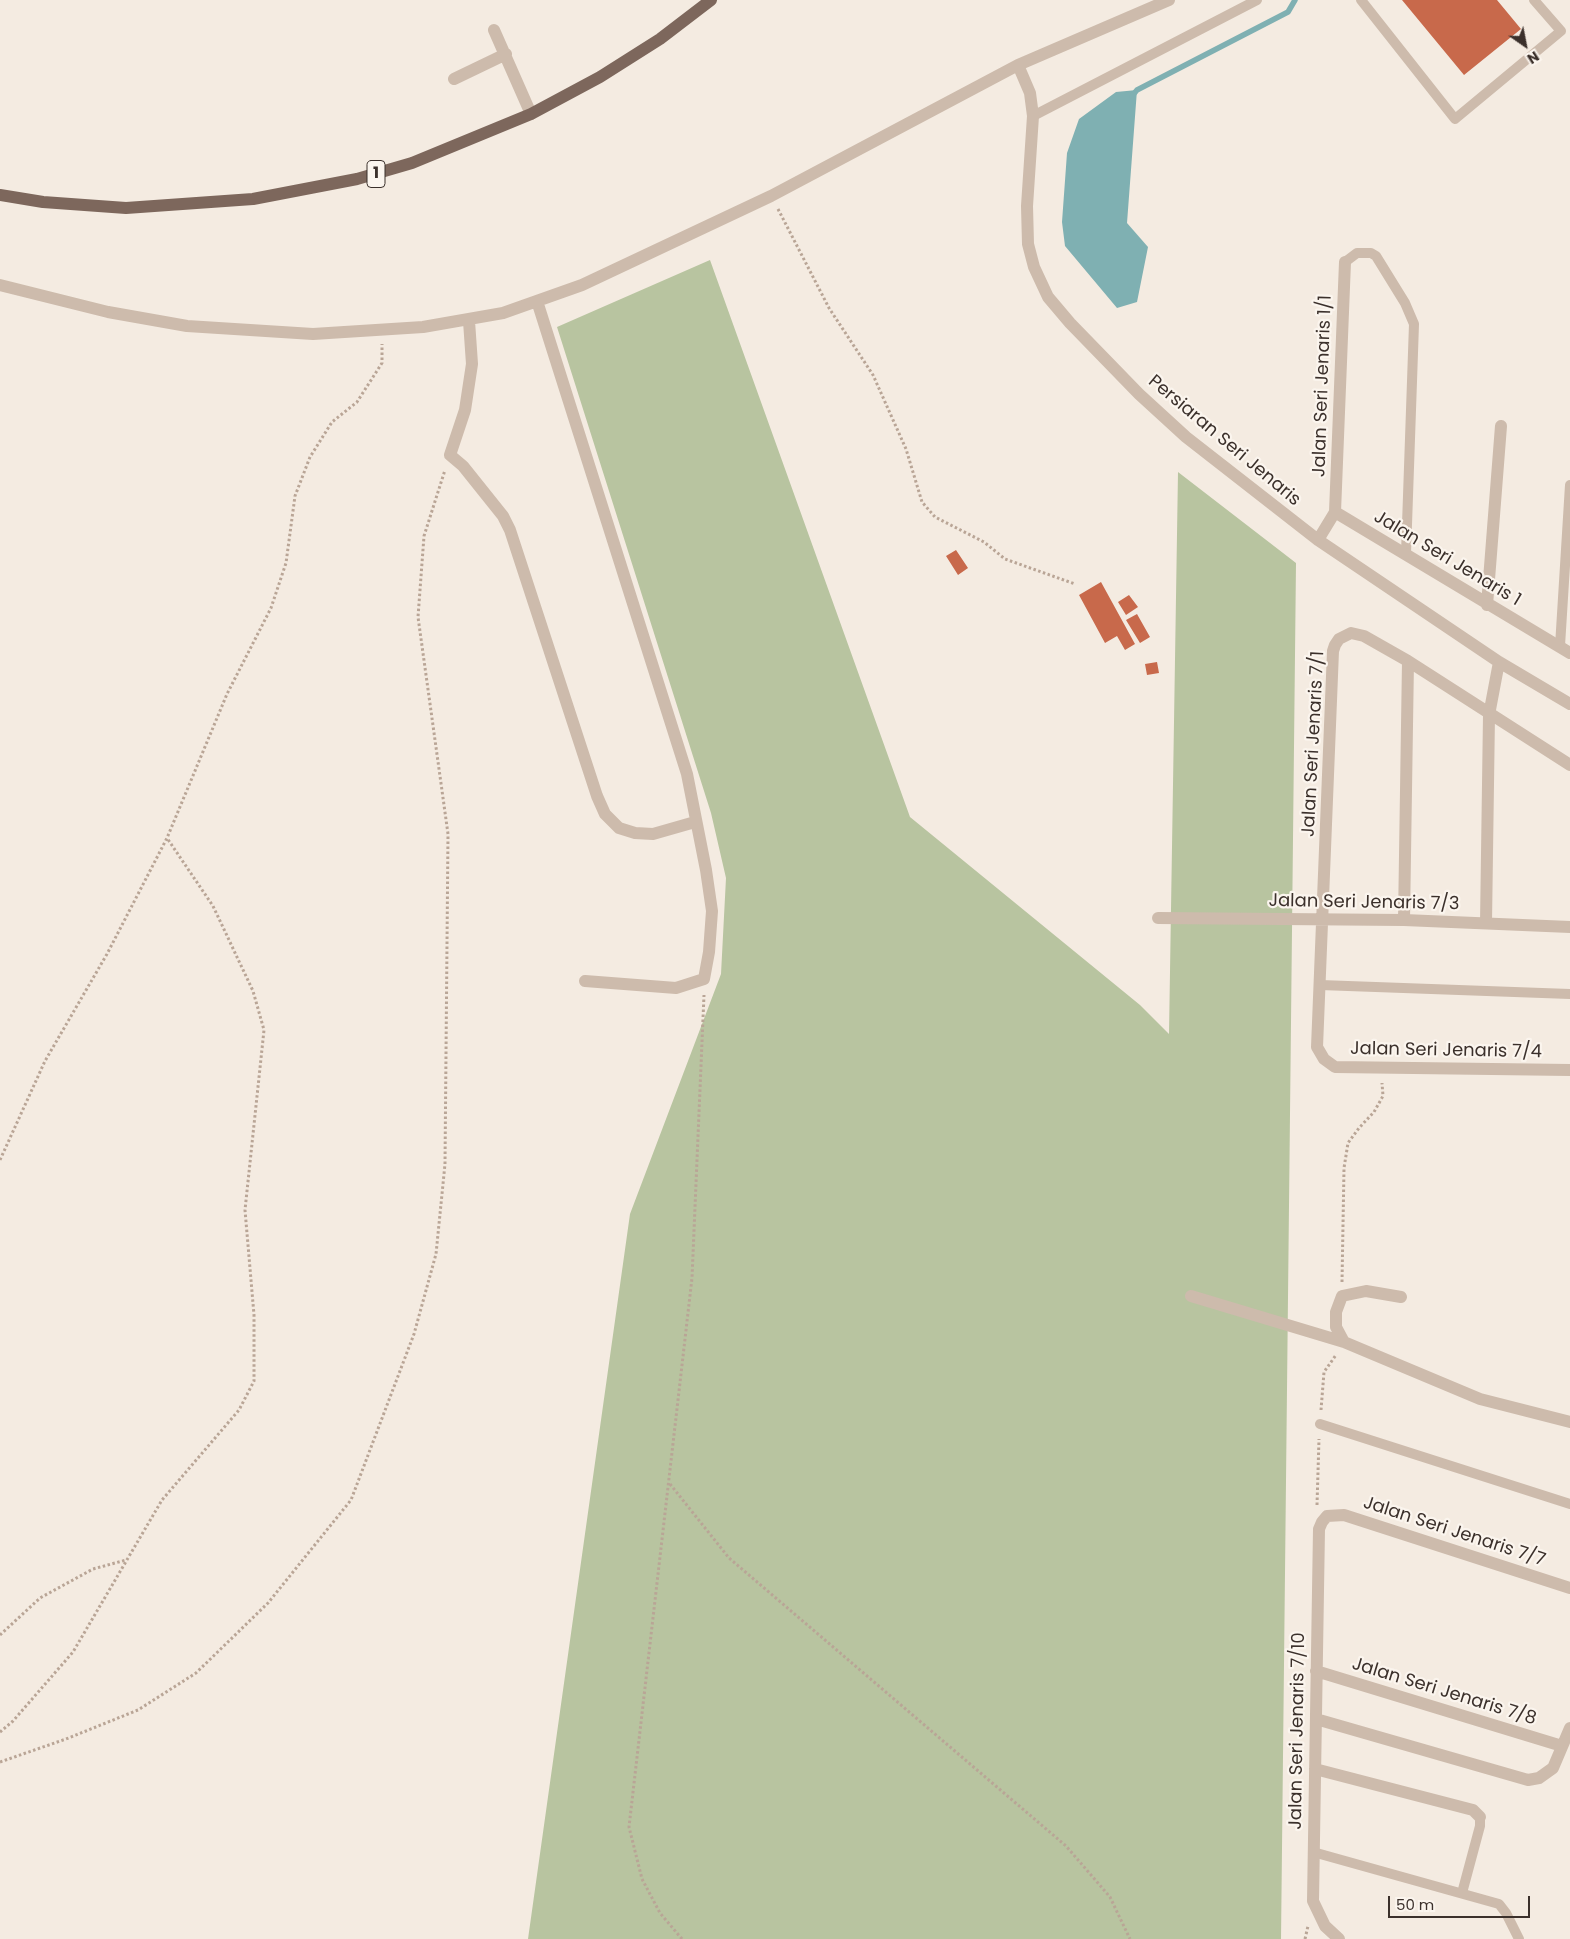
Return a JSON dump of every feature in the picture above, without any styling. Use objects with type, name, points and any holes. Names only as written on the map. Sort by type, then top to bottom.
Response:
[{"type":"main road","name":"1","points":[[0,195],[43,202],[126,208],[253,199],[357,179],[412,163],[531,114],[615,68],[660,39],[711,0]]},
{"type":"street","points":[[0,286],[108,312],[187,326],[313,334],[381,330],[469,321],[538,301],[582,285],[771,196],[1018,65],[1169,0]]},
{"type":"street","points":[[494,30],[531,114]]},
{"type":"street","points":[[454,78],[506,54]]},
{"type":"street","name":"Persiaran Seri Jenaris","points":[[1018,65],[1030,93],[1032,116],[1027,206],[1028,244],[1034,267],[1048,297],[1098,352],[1186,437],[1318,540],[1499,662],[1570,704]]},
{"type":"street","name":"Jalan Seri Jenaris 1/1","points":[[1335,512],[1345,262]]},
{"type":"street","points":[[538,301],[687,774],[712,911],[709,952],[704,980],[676,988],[585,981]]},
{"type":"street","points":[[469,321],[472,364],[465,410],[450,455],[463,466],[503,516],[510,530],[597,796],[606,814],[619,828],[635,833],[653,834],[695,822]]},
{"type":"street","points":[[1487,605],[1501,426]]},
{"type":"street","points":[[1318,540],[1335,512]]},
{"type":"street","name":"Jalan Seri Jenaris 1","points":[[1335,512],[1406,552],[1487,605],[1565,650]]},
{"type":"street","name":"Jalan Seri Jenaris 7/1","points":[[1324,1060],[1318,1046],[1320,985],[1333,651],[1340,639],[1351,633],[1357,634],[1408,661],[1489,715],[1570,765]]},
{"type":"street","points":[[1404,920],[1408,661]]},
{"type":"street","points":[[1486,923],[1489,715],[1499,662]]},
{"type":"street","name":"Jalan Seri Jenaris 7/3","points":[[1158,918],[1404,920],[1570,927]]},
{"type":"street","name":"Jalan Seri Jenaris 7/4","points":[[1324,1060],[1335,1067],[1570,1070]]},
{"type":"street","points":[[1344,1342],[1336,1327],[1336,1312],[1342,1296],[1366,1291],[1401,1297]]},
{"type":"street","points":[[1191,1296],[1344,1342],[1480,1399],[1570,1422]]},
{"type":"street","name":"Jalan Seri Jenaris 7/7","points":[[1327,1516],[1344,1515],[1570,1588]]},
{"type":"street","name":"Jalan Seri Jenaris 7/10","points":[[1327,1516],[1319,1529],[1313,1901],[1325,1926],[1339,1939]]},
{"type":"street","name":"Jalan Seri Jenaris 7/8","points":[[1316,1671],[1562,1746]]},
{"type":"street","points":[[1316,1719],[1528,1780],[1539,1778],[1553,1768],[1570,1728]]},
{"type":"street","points":[[1315,1769],[1474,1810],[1480,1817]]},
{"type":"lane","points":[[1032,116],[1257,0]]},
{"type":"lane","points":[[1361,0],[1455,119],[1561,31],[1534,0]]},
{"type":"lane","points":[[1345,262],[1357,253],[1371,253],[1376,256],[1405,303],[1414,324],[1406,552]]},
{"type":"lane","points":[[1565,650],[1570,485]]},
{"type":"lane","points":[[1320,985],[1570,994]]},
{"type":"lane","points":[[1320,1424],[1570,1504]]},
{"type":"lane","points":[[1462,1894],[1480,1826],[1480,1817]]},
{"type":"lane","points":[[1313,1852],[1499,1904],[1506,1913],[1518,1939]]},
{"type":"path","points":[[771,196],[829,308],[873,375],[906,448],[922,502],[935,517],[984,542],[1005,560],[1075,584]]},
{"type":"path","points":[[0,1160],[44,1061],[107,954],[167,838],[227,694],[271,608],[286,563],[295,496],[310,457],[332,422],[357,402],[382,363],[381,330]]},
{"type":"path","points":[[0,1762],[66,1739],[138,1710],[196,1672],[268,1603],[351,1500],[414,1334],[436,1254],[445,1164],[448,844],[418,617],[424,536],[450,455]]},
{"type":"path","points":[[0,1732],[13,1721],[73,1652],[162,1500],[239,1410],[254,1381],[254,1315],[245,1210],[264,1030],[253,991],[214,906],[167,838]]},
{"type":"path","points":[[682,1939],[660,1913],[642,1879],[629,1827],[670,1484],[692,1278],[704,980]]},
{"type":"path","points":[[1342,1296],[1344,1168],[1348,1143],[1374,1112],[1383,1096],[1381,1067]]},
{"type":"path","points":[[670,1484],[729,1558],[1066,1846],[1110,1897],[1130,1939]]},
{"type":"path","points":[[0,1635],[40,1598],[93,1569],[126,1560]]},
{"type":"green space","points":[[710,260],[910,817],[1140,1005],[1169,1034],[1178,472],[1296,563],[1281,1939],[528,1939],[630,1214],[721,974],[726,878],[711,813],[557,327]]},
{"type":"water","points":[[1137,90],[1127,223],[1148,247],[1137,302],[1117,308],[1065,246],[1062,222],[1067,153],[1079,119],[1116,92]]},
{"type":"building","points":[[1402,0],[1497,0],[1521,29],[1464,75]]},
{"type":"building","points":[[956,550],[968,568],[958,575],[946,556]]},
{"type":"building","points":[[1101,582],[1135,644],[1125,650],[1117,636],[1105,643],[1079,595]]},
{"type":"building","points":[[1129,595],[1138,607],[1126,615],[1118,602]]},
{"type":"building","points":[[1137,614],[1150,637],[1140,643],[1126,620]]},
{"type":"building","points":[[1157,662],[1159,673],[1147,675],[1145,664]]},
{"type":"waterway","points":[[1132,96],[1137,90],[1288,12],[1295,0]]}]
